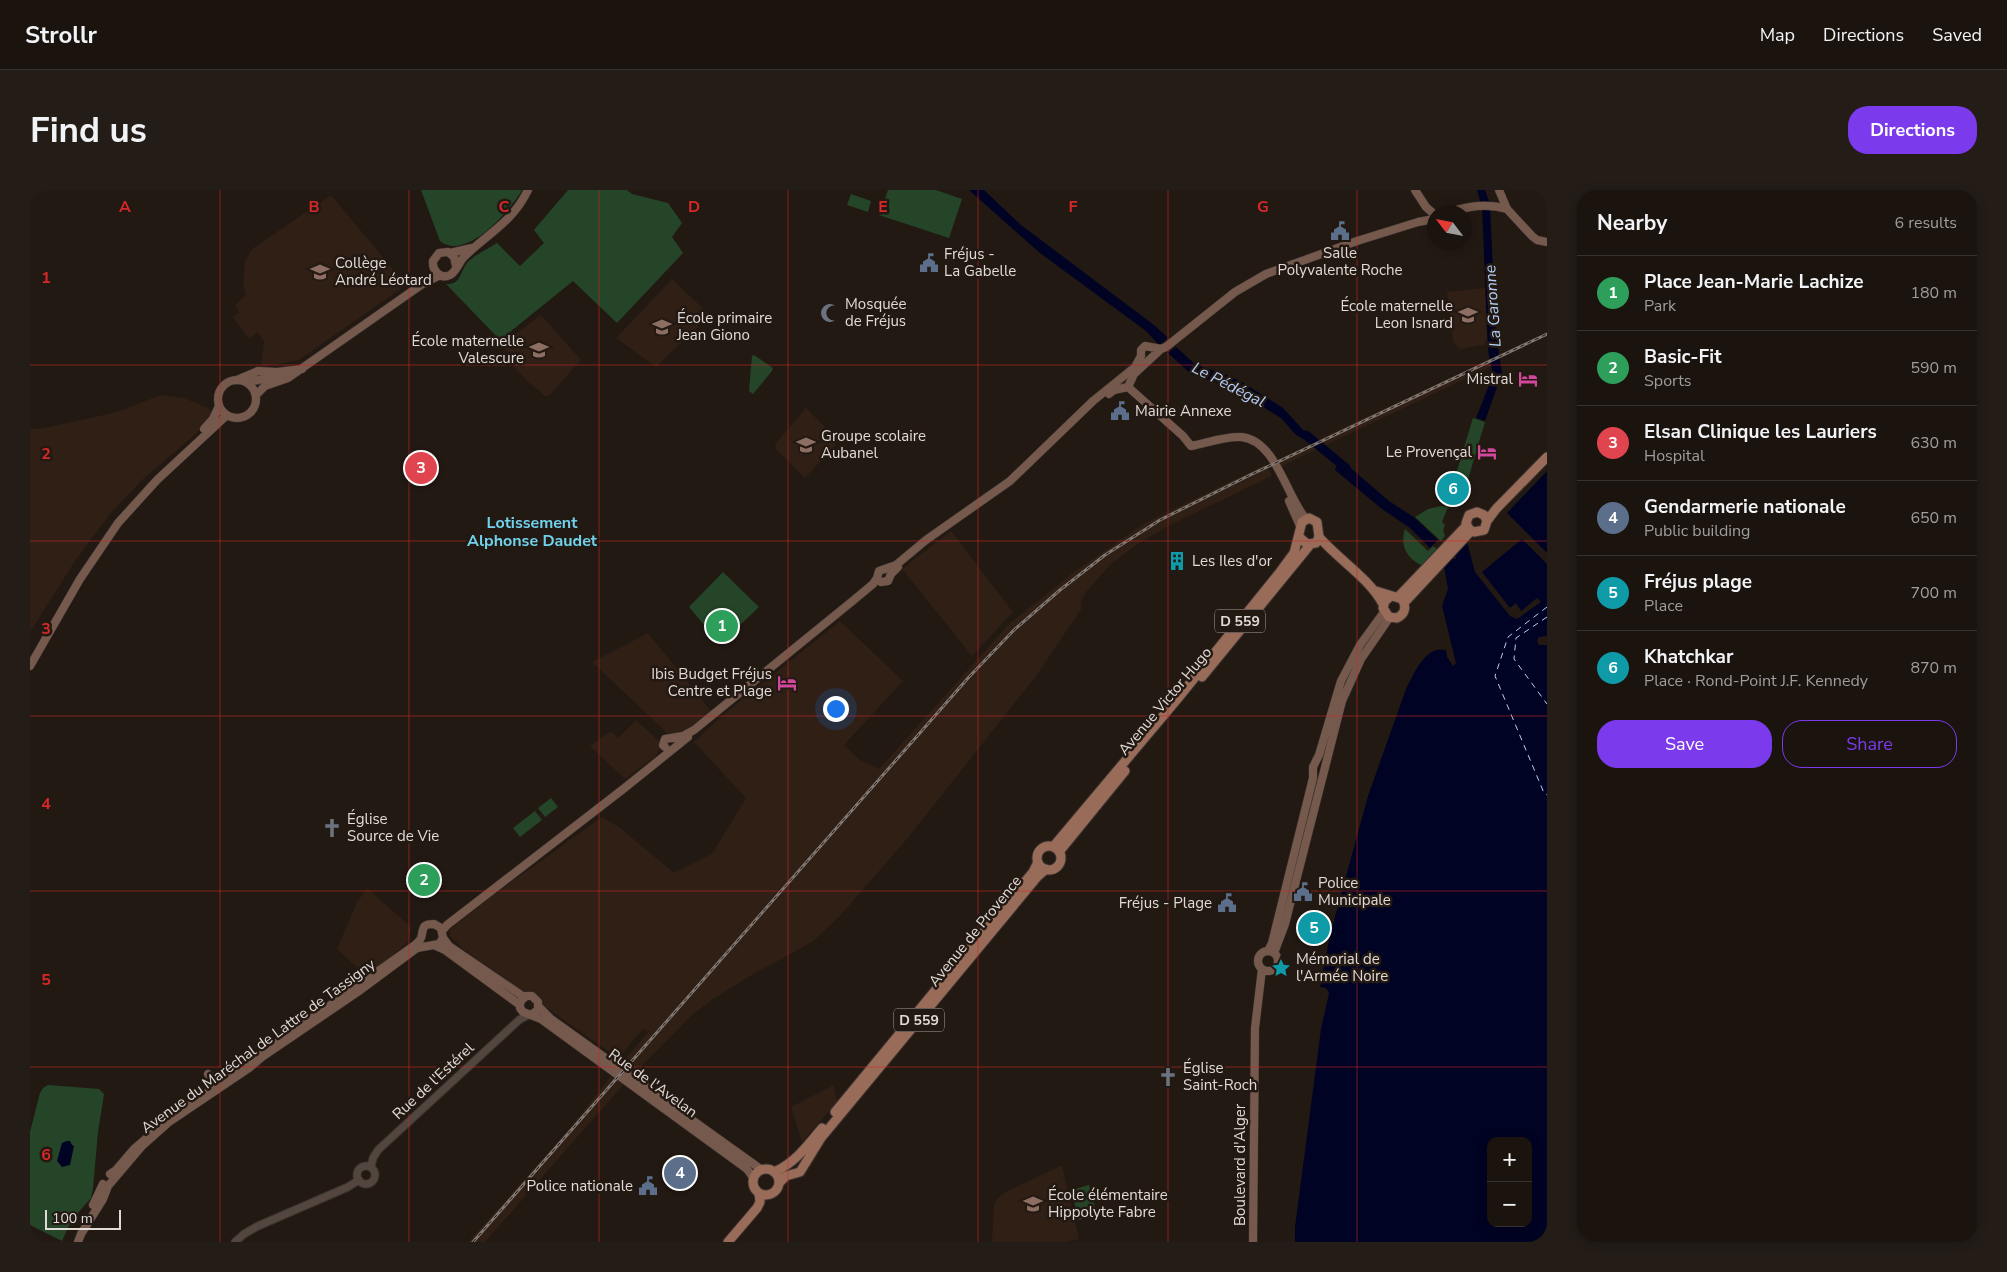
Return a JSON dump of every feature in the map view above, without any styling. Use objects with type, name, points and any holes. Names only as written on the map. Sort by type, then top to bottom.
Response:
[{"type":"main road","points":[[433,268],[440,275],[452,274],[456,266],[504,224],[528,190]]},
{"type":"main road","points":[[1415,190],[1426,206],[1423,216],[1418,222]]},
{"type":"main road","points":[[1491,205],[1496,200],[1497,190]]},
{"type":"main road","points":[[1497,190],[1506,209],[1532,236],[1537,240],[1547,242]]},
{"type":"main road","points":[[1472,207],[1491,205],[1506,209]]},
{"type":"main road","points":[[1141,356],[1144,360],[1173,341],[1241,289],[1266,274],[1334,249],[1427,220]]},
{"type":"main road","points":[[421,285],[433,268],[433,261],[436,255],[442,252],[450,253],[476,247]]},
{"type":"main road","points":[[450,253],[456,260],[456,266]]},
{"type":"main road","points":[[256,395],[265,386],[288,378],[304,368],[421,285],[440,275]]},
{"type":"main road","points":[[1124,382],[1135,367],[1141,356],[1141,350],[1145,346],[1150,346],[1156,352]]},
{"type":"main road","points":[[672,737],[676,740],[670,748],[663,744],[665,739],[672,737],[689,734],[879,580],[888,581],[889,572],[1002,490],[1054,442],[1069,431],[1094,406],[1134,374],[1156,352]]},
{"type":"main road","points":[[246,382],[251,386],[256,395],[255,407],[248,416],[238,419],[227,415],[219,406],[218,400],[220,390],[227,383],[258,371],[277,372],[304,368]]},
{"type":"main road","points":[[237,380],[246,382],[275,377],[304,368]]},
{"type":"main road","points":[[1124,382],[1183,436],[1191,446],[1242,438],[1253,440],[1262,446],[1306,519]]},
{"type":"main road","points":[[30,658],[78,574],[110,529],[154,478],[213,419],[219,406]]},
{"type":"main road","points":[[30,666],[80,579],[118,523],[157,480],[227,415]]},
{"type":"main road","points":[[1484,517],[1547,450]]},
{"type":"main road","points":[[1272,460],[1274,470],[1300,526],[1299,537],[1304,543],[1315,541],[1331,550],[1376,592],[1386,611],[1394,618],[1401,615],[1405,609],[1397,599],[1376,592]]},
{"type":"main road","points":[[1484,517],[1496,509],[1544,460]]},
{"type":"main road","points":[[1271,952],[1313,778],[1312,767],[1316,763],[1341,681],[1360,645],[1386,611],[1466,530],[1467,517],[1471,513],[1476,512],[1484,517],[1486,527],[1481,531],[1466,530]]},
{"type":"main road","points":[[1300,526],[1306,519],[1312,519],[1317,522],[1315,541]]},
{"type":"main road","name":"Avenue Victor Hugo","points":[[1056,849],[1280,572],[1294,553],[1299,537]]},
{"type":"main road","name":"Avenue Victor Hugo","points":[[1056,849],[1315,541]]},
{"type":"main road","points":[[879,580],[879,570],[889,572]]},
{"type":"main road","name":"Avenue du Maréchal de Lattre de Tassigny","points":[[436,946],[441,931],[447,924],[622,790],[670,748],[695,733],[879,580]]},
{"type":"main road","points":[[1271,952],[1285,924],[1338,713],[1354,670],[1371,642],[1386,611]]},
{"type":"main road","points":[[1316,763],[1321,763],[1324,771]]},
{"type":"main road","points":[[1313,772],[1318,776],[1324,771]]},
{"type":"main road","points":[[1045,847],[1056,849],[1061,858],[1059,864],[1055,868],[1046,869],[1041,867],[1037,856],[1040,850],[1045,847]]},
{"type":"main road","name":"Avenue de Provence","points":[[774,1172],[788,1165],[805,1149],[1033,872],[1038,862]]},
{"type":"main road","name":"Avenue de Provence","points":[[779,1182],[786,1176],[796,1174],[806,1164],[821,1138],[1038,876],[1046,869]]},
{"type":"main road","name":"Avenue du Maréchal de Lattre de Tassigny","points":[[109,1181],[142,1146],[169,1122],[359,991],[417,948],[423,942],[422,930],[426,926],[431,924],[441,931]]},
{"type":"main road","points":[[441,931],[450,946],[522,1004]]},
{"type":"main road","points":[[423,942],[446,950],[522,1004]]},
{"type":"main road","name":"Avenue du Maréchal de Lattre de Tassigny","points":[[109,1181],[134,1149],[151,1134],[415,945],[423,942]]},
{"type":"main road","points":[[1271,952],[1278,960],[1275,968],[1268,971],[1262,969],[1258,964],[1259,957],[1262,954],[1271,952]]},
{"type":"main road","name":"Boulevard d'Alger","points":[[1253,1242],[1255,1028],[1262,969]]},
{"type":"main road","name":"Rue de l'Avelan","points":[[754,1178],[740,1163],[549,1024],[530,1015],[522,1004],[529,996],[535,997],[539,1007],[551,1019],[762,1170]]},
{"type":"main road","points":[[530,1015],[539,1007]]},
{"type":"main road","points":[[208,1074],[214,1081],[214,1088]]},
{"type":"main road","points":[[728,1242],[757,1208],[760,1202],[759,1193],[753,1186],[754,1178],[757,1173],[768,1169],[774,1172],[779,1182],[777,1190],[770,1195],[763,1209],[736,1242]]},
{"type":"main road","points":[[77,1242],[80,1229],[109,1181]]},
{"type":"main road","points":[[759,1193],[770,1195]]},
{"type":"street","points":[[519,1020],[522,1004]]},
{"type":"street","name":"Rue de l'Estérel","points":[[371,1167],[373,1158],[378,1150],[519,1020],[530,1015]]},
{"type":"street","points":[[371,1167],[376,1175],[372,1182],[364,1184],[359,1180],[357,1173],[360,1168],[371,1167]]},
{"type":"street","points":[[235,1242],[258,1226],[348,1187],[359,1180]]},
{"type":"shaded area","name":"Collège André Léotard","points":[[331,195],[406,285],[299,360],[261,367],[264,341],[257,332],[249,339],[233,317],[239,313],[235,305],[246,295],[243,283],[245,262],[252,249]]},
{"type":"shaded area","name":"École primaire Jean Giono","points":[[672,279],[710,315],[656,367],[616,338]]},
{"type":"shaded area","name":"École maternelle Leon Isnard","points":[[1485,288],[1487,340],[1483,345],[1460,349],[1453,342],[1447,292]]},
{"type":"shaded area","name":"École maternelle Valescure","points":[[541,315],[581,360],[549,396],[545,396],[526,380],[508,360],[512,356],[501,345]]},
{"type":"shaded area","points":[[1490,359],[1492,366],[1324,446],[1317,440]]},
{"type":"shaded area","points":[[161,395],[184,398],[208,408],[212,413],[197,433],[142,480],[110,514],[75,561],[30,632],[30,429],[44,428],[117,412]]},
{"type":"shaded area","name":"Groupe scolaire Aubanel","points":[[806,408],[839,441],[805,478],[775,448],[776,443]]},
{"type":"shaded area","points":[[1311,444],[1317,449],[1280,467],[1276,460]]},
{"type":"shaded area","points":[[1266,464],[1272,476],[1170,525],[1139,543],[1111,564],[1086,592],[1081,601],[1082,608],[1036,676],[907,839],[839,917],[812,942],[750,976],[693,1014],[635,1073],[621,1064],[649,1031],[643,1029],[618,1058],[463,949],[450,936],[450,929],[492,896],[602,817],[619,827],[674,873],[712,854],[746,798],[694,742],[723,715],[840,621],[903,681],[844,745],[860,760],[879,769],[1009,624],[1074,572],[1145,523]]},
{"type":"shaded area","points":[[951,531],[1013,612],[972,656],[902,569]]},
{"type":"shaded area","points":[[648,633],[711,711],[681,734],[667,733],[592,662]]},
{"type":"shaded area","points":[[636,720],[660,742],[660,748],[655,757],[625,779],[590,746],[611,731],[618,738]]},
{"type":"shaded area","points":[[367,888],[411,927],[408,942],[367,977],[337,949],[357,902]]},
{"type":"shaded area","points":[[611,1076],[623,1085],[485,1242],[468,1242],[564,1135]]},
{"type":"shaded area","points":[[834,1085],[837,1102],[802,1142],[791,1107]]},
{"type":"shaded area","name":"École élémentaire Hippolyte Fabre","points":[[1062,1165],[1079,1239],[1066,1242],[992,1242],[996,1200],[1002,1194]]},
{"type":"green space","points":[[421,190],[522,190],[508,210],[486,231],[474,240],[462,245],[450,246],[440,241]]},
{"type":"green space","points":[[568,190],[627,190],[632,194],[668,203],[682,223],[672,237],[683,253],[617,323],[573,281],[500,340],[446,284],[455,282],[470,260],[497,243],[520,266],[544,243],[534,230]]},
{"type":"green space","points":[[888,190],[936,190],[962,199],[949,238],[879,215]]},
{"type":"green space","points":[[851,194],[871,201],[868,212],[847,205]]},
{"type":"green space","points":[[754,355],[773,368],[753,394],[749,391],[752,356]]},
{"type":"green space","points":[[1473,418],[1485,422],[1461,503],[1448,500]]},
{"type":"green space","points":[[1441,506],[1448,507],[1442,522],[1445,525],[1443,530],[1445,536],[1441,541],[1415,517],[1428,509]]},
{"type":"green space","points":[[1405,529],[1428,551],[1433,546],[1439,551],[1426,564],[1421,565],[1408,555],[1403,540]]},
{"type":"green space","points":[[723,572],[759,607],[720,644],[689,607]]},
{"type":"green space","points":[[551,798],[558,807],[545,817],[538,808]]},
{"type":"green space","points":[[535,811],[542,820],[520,837],[513,828]]},
{"type":"green space","points":[[48,1085],[99,1089],[104,1094],[91,1198],[71,1221],[62,1241],[30,1225],[30,1132],[40,1093]]},
{"type":"green space","points":[[1089,1185],[1097,1215],[1079,1220],[1071,1190]]},
{"type":"water","points":[[969,190],[984,190],[1021,225],[1154,325],[1168,338],[1159,345],[1146,331],[1040,253]]},
{"type":"water","name":"La Garonne","points":[[1477,190],[1485,190],[1490,204],[1496,335],[1502,373],[1485,421],[1476,418],[1493,375],[1488,350],[1482,207]]},
{"type":"water","points":[[1176,347],[1196,365],[1240,381],[1283,408],[1307,434],[1317,440],[1311,444],[1295,434],[1282,419],[1231,387],[1192,375],[1168,353]]},
{"type":"water","points":[[1339,458],[1389,501],[1415,518],[1438,540],[1430,548],[1410,528],[1382,509],[1335,470]]},
{"type":"water","points":[[1547,471],[1547,553],[1507,513]]},
{"type":"water","points":[[1522,539],[1547,564],[1547,636],[1539,637],[1537,640],[1539,645],[1547,645],[1547,1242],[1295,1242],[1295,1227],[1321,1029],[1329,993],[1326,988],[1320,987],[1330,935],[1368,796],[1406,689],[1421,662],[1432,652],[1446,650],[1447,657],[1453,666],[1456,663],[1442,606],[1448,589],[1444,566],[1451,558],[1456,559],[1455,554],[1467,542],[1475,572],[1510,616],[1517,619],[1541,602],[1537,598],[1521,611],[1516,603],[1510,608],[1482,572]]},
{"type":"water","points":[[70,1141],[74,1146],[70,1165],[62,1167],[57,1161],[62,1143]]},
{"type":"waterway","name":"Le Pédégal","points":[[1306,435],[1346,468]]},
{"type":"ferry route","points":[[1547,607],[1508,637],[1495,676],[1544,793],[1547,795]]},
{"type":"ferry route","points":[[1547,617],[1516,638],[1514,659],[1547,704]]},
{"type":"railway","points":[[473,1242],[969,677],[1014,630],[1060,590],[1105,555],[1160,520],[1248,476],[1547,334]]},
{"type":"place","name":"Salle Polyvalente Roche","points":[[1340,231]]},
{"type":"place","name":"Fréjus - La Gabelle","points":[[929,263]]},
{"type":"place","name":"Collège André Léotard","points":[[320,272]]},
{"type":"place","name":"Mosquée de Fréjus","points":[[830,313]]},
{"type":"place","name":"École maternelle Leon Isnard","points":[[1468,315]]},
{"type":"place","name":"École primaire Jean Giono","points":[[662,327]]},
{"type":"place","name":"École maternelle Valescure","points":[[539,350]]},
{"type":"place","name":"Mistral","points":[[1528,379]]},
{"type":"place","name":"Mairie Annexe","points":[[1120,411]]},
{"type":"place","name":"Groupe scolaire Aubanel","points":[[806,445]]},
{"type":"place","name":"Le Provençal","points":[[1487,452]]},
{"type":"place","name":"Elsan Clinique les Lauriers","points":[[421,468]]},
{"type":"place","name":"Khatchkar","points":[[1453,489]]},
{"type":"place","name":"Les Iles d'or","points":[[1177,561]]},
{"type":"place","name":"Place Jean-Marie Lachize","points":[[722,626]]},
{"type":"place","name":"Ibis Budget Fréjus Centre et Plage","points":[[787,683]]},
{"type":"place","name":"Église Source de Vie","points":[[332,828]]},
{"type":"place","name":"Basic-Fit","points":[[424,880]]},
{"type":"place","name":"Police Municipale","points":[[1303,892]]},
{"type":"place","name":"Fréjus - Plage","points":[[1227,903]]},
{"type":"place","name":"Fréjus plage","points":[[1314,928]]},
{"type":"place","name":"Mémorial de l'Armée Noire","points":[[1281,968]]},
{"type":"place","name":"Église Saint-Roch","points":[[1168,1077]]},
{"type":"place","name":"Gendarmerie nationale","points":[[680,1173]]},
{"type":"place","name":"Police nationale","points":[[648,1186]]},
{"type":"place","name":"École élémentaire Hippolyte Fabre","points":[[1033,1204]]},
{"type":"district","name":"Lotissement Alphonse Daudet","points":[[532,531]]}]
